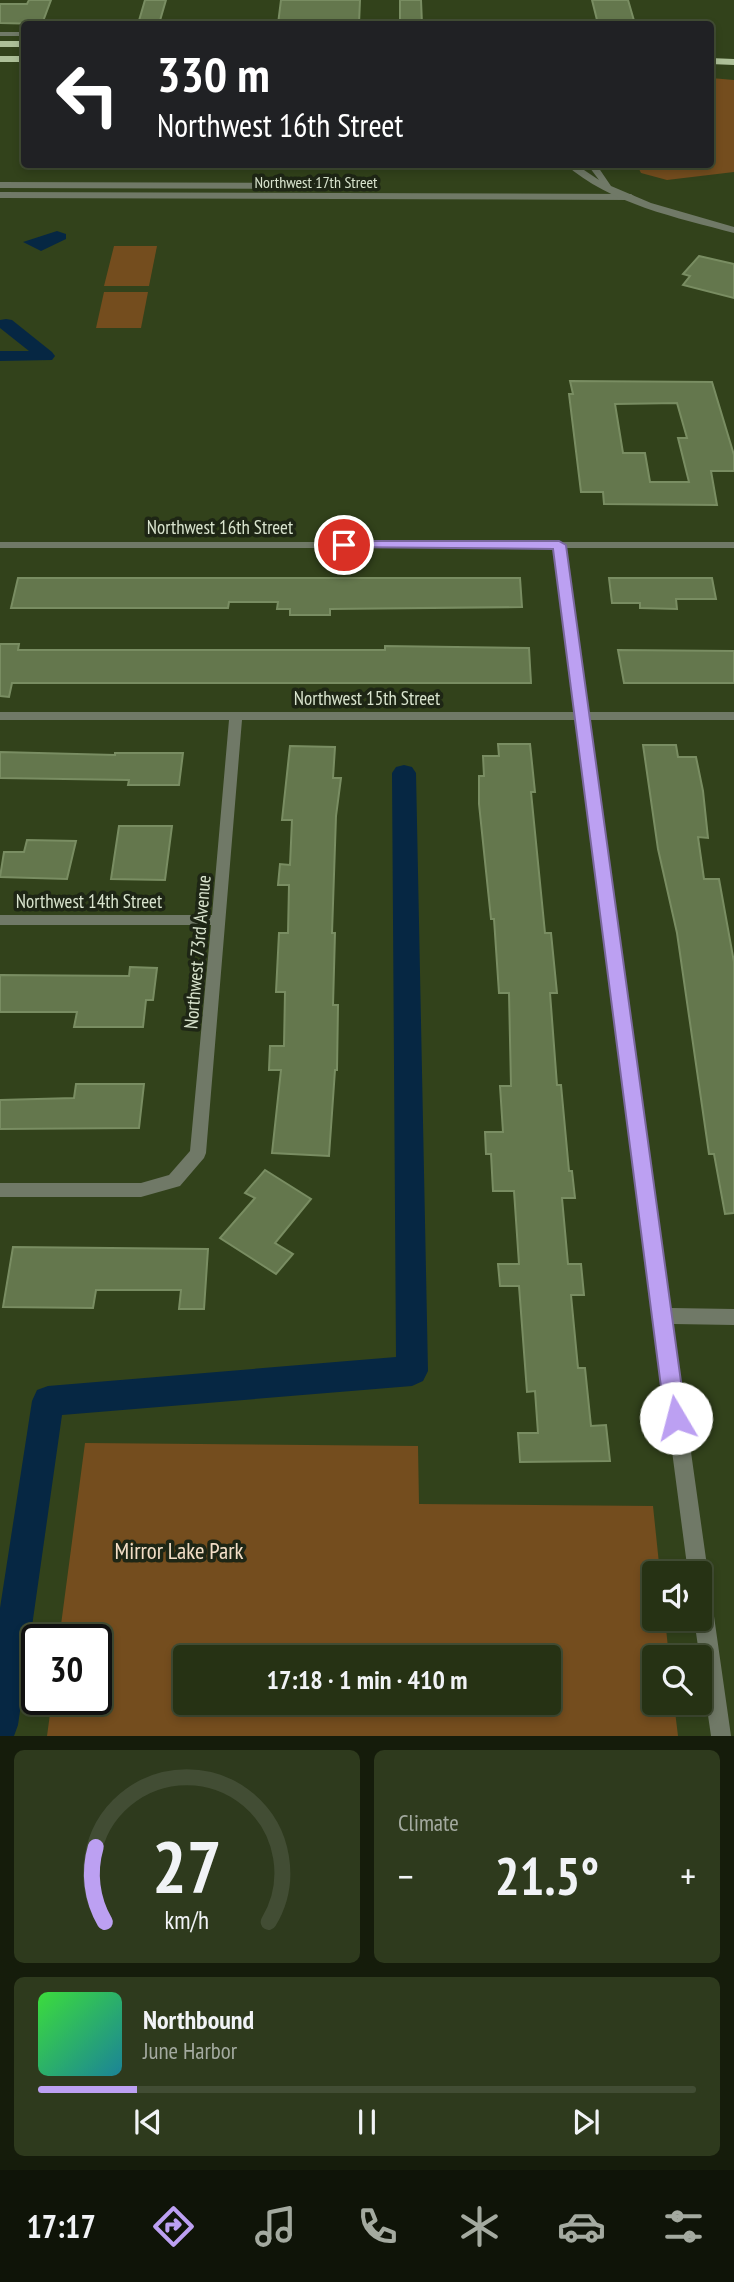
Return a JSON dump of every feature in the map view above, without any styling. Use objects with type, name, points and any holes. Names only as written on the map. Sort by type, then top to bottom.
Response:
[{"type":"highway","points":[[0,44],[21,44]]},
{"type":"highway","points":[[0,59],[21,59]]},
{"type":"highway","points":[[714,61],[734,62]]},
{"type":"street","points":[[0,34],[21,34]]},
{"type":"street","points":[[574,168],[584,177],[631,197],[734,230]]},
{"type":"street","points":[[594,168],[607,186]]},
{"type":"street","name":"Northwest 17th Street","points":[[0,185],[549,186]]},
{"type":"street","points":[[586,186],[607,186]]},
{"type":"street","name":"Northwest 17th Street","points":[[0,195],[631,197]]},
{"type":"street","name":"Northwest 16th Street","points":[[0,545],[734,545]]},
{"type":"street","points":[[559,545],[696,1561]]},
{"type":"street","name":"Northwest 15th Street","points":[[0,716],[734,716]]},
{"type":"street","name":"Northwest 73rd Avenue","points":[[0,1190],[141,1190],[174,1181],[198,1153],[236,716]]},
{"type":"street","name":"Northwest 14th Street","points":[[0,920],[220,920]]},
{"type":"street","points":[[662,1316],[734,1317]]},
{"type":"street","points":[[706,1631],[721,1736]]},
{"type":"green space","points":[[714,78],[734,80],[734,172],[667,180],[641,173],[638,168],[714,168]]},
{"type":"green space","points":[[114,246],[157,246],[149,286],[104,286]]},
{"type":"green space","points":[[104,292],[148,292],[141,328],[96,328]]},
{"type":"green space","name":"Mirror Lake Park","points":[[85,1443],[418,1446],[419,1504],[653,1506],[659,1561],[642,1561],[642,1631],[666,1631],[668,1645],[642,1645],[642,1715],[675,1715],[678,1736],[47,1736],[50,1715],[112,1715],[112,1624],[61,1624]]},
{"type":"water","points":[[57,231],[66,234],[66,239],[41,251],[23,242]]},
{"type":"building","points":[[29,0],[51,0],[43,21],[0,23],[0,4],[27,4]]},
{"type":"building","points":[[145,0],[166,0],[160,21],[139,21]]},
{"type":"building","points":[[281,0],[360,0],[359,21],[278,21]]},
{"type":"building","points":[[400,0],[421,0],[422,21],[400,21]]},
{"type":"building","points":[[592,0],[628,0],[634,21],[597,21]]},
{"type":"building","points":[[699,256],[734,264],[734,298],[683,285],[690,276],[683,274]]},
{"type":"building","points":[[570,381],[712,382],[734,455],[734,471],[711,471],[717,505],[604,504],[603,492],[581,492],[569,394],[573,394]],"holes":[[[677,403],[687,438],[678,438],[689,482],[650,482],[645,453],[623,453],[615,404]]]},
{"type":"building","points":[[18,578],[520,578],[522,607],[330,609],[330,615],[290,615],[290,609],[277,609],[278,602],[229,602],[228,608],[11,608]]},
{"type":"building","points":[[609,578],[712,578],[716,599],[676,599],[677,609],[640,608],[640,603],[612,603]]},
{"type":"building","points":[[0,644],[19,644],[18,650],[385,650],[385,646],[529,648],[531,683],[12,683],[9,697],[0,696]]},
{"type":"building","points":[[618,650],[734,651],[734,683],[624,683]]},
{"type":"building","points":[[498,744],[530,744],[535,792],[531,792],[545,933],[551,933],[557,993],[550,993],[557,1085],[561,1085],[569,1171],[572,1171],[575,1198],[562,1198],[568,1264],[581,1264],[584,1295],[571,1295],[578,1368],[585,1368],[591,1426],[606,1425],[610,1461],[520,1462],[518,1433],[538,1433],[535,1391],[527,1392],[519,1286],[500,1286],[498,1264],[519,1264],[514,1191],[493,1191],[491,1154],[486,1154],[485,1132],[503,1132],[500,1086],[511,1086],[509,993],[499,993],[494,919],[491,919],[479,804],[479,776],[484,776],[483,756],[499,756]]},
{"type":"building","points":[[643,745],[676,745],[678,757],[696,757],[703,791],[708,838],[698,837],[704,879],[719,879],[734,962],[734,1213],[725,1214],[714,1154],[709,1154],[677,933],[658,849]]},
{"type":"building","points":[[290,746],[335,747],[333,778],[341,778],[336,816],[332,933],[335,933],[333,1005],[338,1005],[337,1070],[329,1156],[272,1153],[281,1070],[269,1070],[270,1046],[284,1046],[285,992],[276,992],[279,933],[288,933],[289,885],[278,885],[280,864],[290,865],[292,820],[282,820]]},
{"type":"building","points":[[0,752],[115,755],[183,753],[179,785],[128,785],[129,780],[0,778]]},
{"type":"building","points":[[119,826],[172,826],[165,880],[111,879]]},
{"type":"building","points":[[27,840],[76,841],[67,879],[0,877],[4,852],[24,852]]},
{"type":"building","points":[[130,967],[157,968],[153,1000],[146,1000],[143,1027],[74,1027],[77,1012],[0,1012],[0,975],[129,976]]},
{"type":"building","points":[[76,1084],[144,1084],[139,1128],[0,1129],[0,1100],[74,1098]]},
{"type":"building","points":[[265,1170],[311,1199],[275,1243],[293,1254],[276,1274],[220,1238],[255,1198],[245,1193]]},
{"type":"building","points":[[13,1247],[208,1249],[204,1309],[179,1309],[181,1290],[96,1290],[93,1308],[3,1307]]},
{"type":"waterway","points":[[0,356],[46,356],[6,324]]},
{"type":"waterway","points":[[0,1725],[48,1401],[412,1371],[404,773]]},
{"type":"route","points":[[344,545],[559,545],[676,1418]]}]
